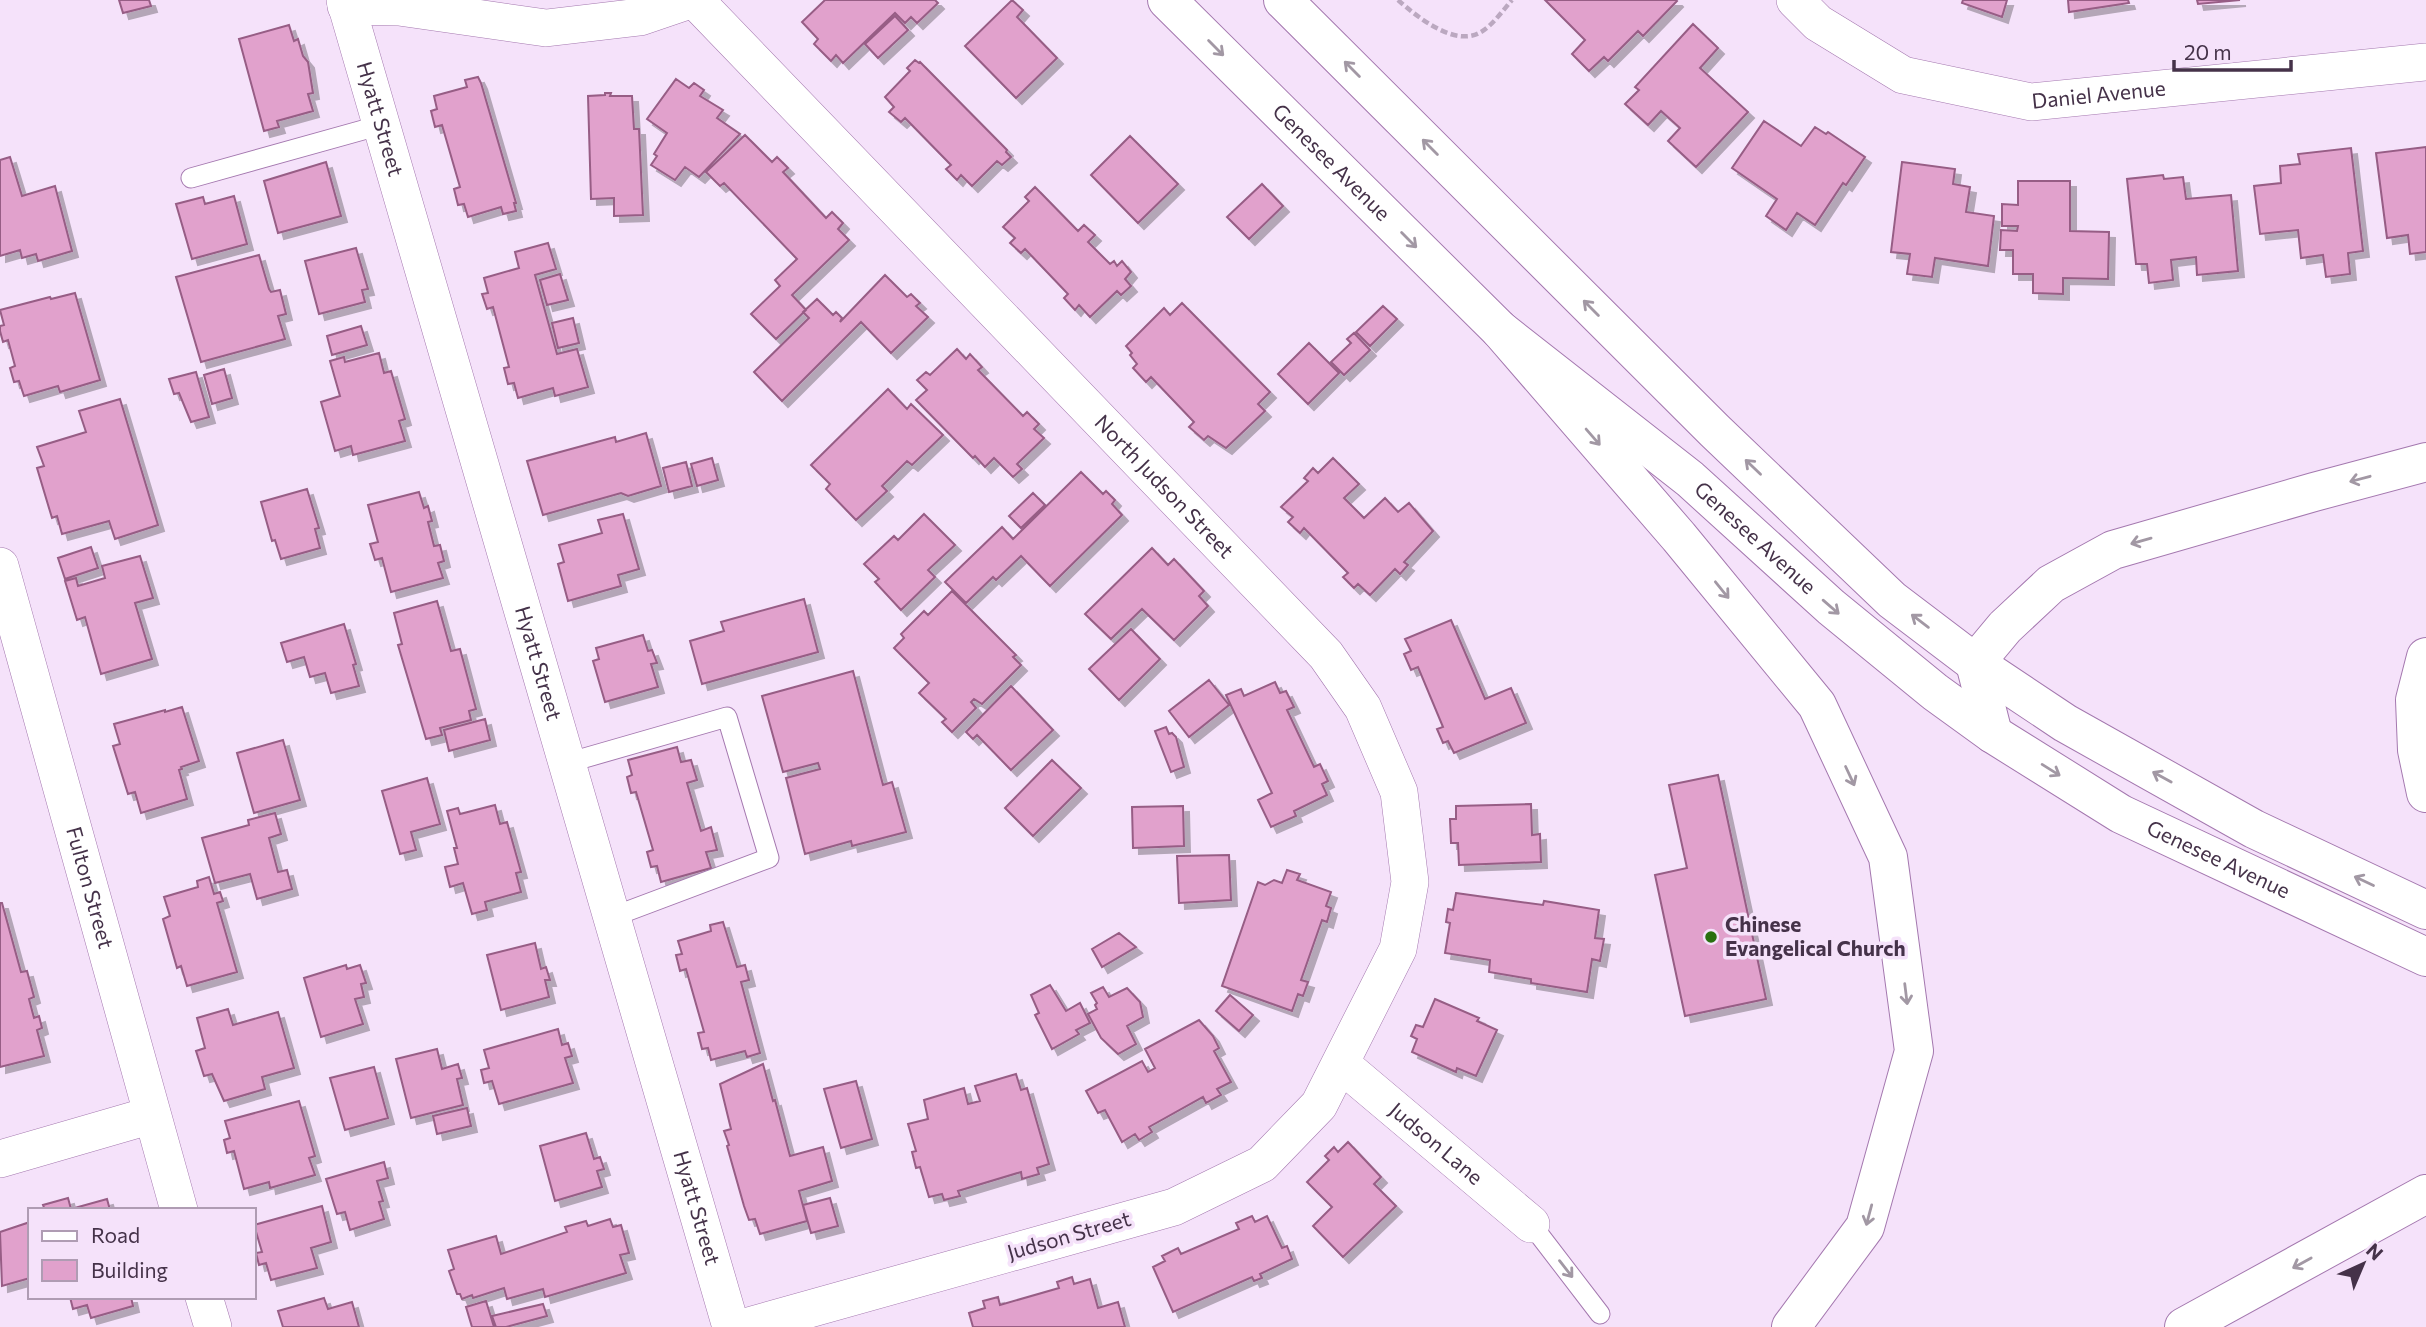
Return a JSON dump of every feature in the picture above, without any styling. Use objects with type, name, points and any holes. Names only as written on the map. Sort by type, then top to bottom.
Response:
[{"type":"main road","name":"Genesee Avenue","points":[[1167,0],[1500,330],[1690,479],[1831,607],[1936,692],[1993,734],[2121,814],[2426,957]]},
{"type":"main road","name":"Genesee Avenue","points":[[1283,0],[1715,431],[1892,600],[1975,663],[2065,723],[2254,829],[2426,910]]},
{"type":"main road","points":[[1500,330],[1679,537],[1817,705],[1888,857],[1914,1051],[1865,1227],[1791,1327]]},
{"type":"main road","points":[[1993,734],[1975,663],[2005,627],[2051,584],[2113,550],[2426,462]]},
{"type":"main road","points":[[2426,657],[2415,699],[2417,750],[2426,793]]},
{"type":"main road","points":[[2184,1327],[2426,1194]]},
{"type":"street","name":"North Judson Street","points":[[346,3],[399,7],[546,28],[640,16],[692,0],[1326,655],[1363,708],[1399,792],[1410,882],[1398,949],[1341,1063]]},
{"type":"street","name":"Daniel Avenue","points":[[1795,0],[1818,23],[1903,75],[2031,102],[2426,62]]},
{"type":"street","name":"Hyatt Street","points":[[346,3],[731,1327]]},
{"type":"street","name":"Fulton Street","points":[[0,566],[11,648],[178,1208]]},
{"type":"street","name":"Judson Lane","points":[[1341,1063],[1531,1224]]},
{"type":"street","name":"Judson Street","points":[[745,1327],[1174,1207],[1262,1164],[1319,1105],[1341,1063]]},
{"type":"street","points":[[0,1159],[152,1115]]},
{"type":"street","points":[[205,1299],[212,1327]]},
{"type":"lane","points":[[191,178],[381,125]]},
{"type":"lane","points":[[567,763],[727,717],[769,858],[612,917]]},
{"type":"lane","points":[[1531,1224],[1600,1314]]},
{"type":"path","points":[[1398,0],[1431,26],[1458,36],[1480,33],[1512,0]]},
{"type":"building","points":[[119,0],[149,0],[151,6],[123,13]]},
{"type":"building","points":[[825,0],[935,0],[938,3],[917,23],[911,17],[905,23],[895,13],[843,63],[836,55],[831,61],[814,44],[818,39],[802,22]]},
{"type":"building","points":[[1012,0],[1023,10],[1017,17],[1057,58],[1016,98],[965,46]]},
{"type":"building","points":[[1545,0],[1677,1],[1643,36],[1638,31],[1608,61],[1604,57],[1589,71],[1572,54],[1585,40]]},
{"type":"building","points":[[1963,0],[2007,0],[2002,17],[1962,3]]},
{"type":"building","points":[[2068,0],[2128,0],[2129,3],[2069,12]]},
{"type":"building","points":[[2197,0],[2240,0],[2198,4]]},
{"type":"building","points":[[895,16],[908,30],[878,58],[865,44]]},
{"type":"building","points":[[1693,24],[1718,48],[1700,68],[1748,112],[1696,167],[1668,141],[1680,128],[1661,111],[1648,125],[1625,104],[1639,90],[1635,87]]},
{"type":"building","points":[[289,25],[294,41],[298,39],[303,56],[308,62],[313,93],[308,94],[313,111],[277,121],[279,127],[264,131],[239,39]]},
{"type":"building","points":[[915,60],[920,62],[1011,157],[1002,165],[997,161],[972,186],[961,175],[957,180],[946,169],[951,165],[905,118],[901,122],[889,112],[894,107],[885,97],[910,71],[907,68]]},
{"type":"building","points":[[478,77],[516,203],[516,211],[503,214],[501,207],[468,217],[464,204],[458,205],[454,189],[460,187],[442,125],[435,127],[431,111],[437,109],[434,96],[467,87],[465,80]]},
{"type":"building","points":[[676,79],[689,88],[694,83],[704,90],[700,96],[723,110],[717,118],[740,134],[699,177],[685,167],[675,180],[651,165],[657,156],[654,154],[667,133],[647,119]]},
{"type":"building","points":[[611,93],[610,96],[632,96],[634,129],[639,129],[643,215],[614,216],[614,198],[591,199],[588,96]]},
{"type":"building","points":[[1764,121],[1801,146],[1815,127],[1826,134],[1828,132],[1865,157],[1846,185],[1843,183],[1815,225],[1797,213],[1786,230],[1766,216],[1777,199],[1732,168]]},
{"type":"building","points":[[745,135],[772,162],[777,157],[788,168],[783,172],[826,218],[832,212],[843,223],[838,229],[849,240],[792,295],[806,310],[776,339],[751,314],[780,286],[775,280],[797,259],[724,183],[720,186],[706,172]]},
{"type":"building","points":[[1130,136],[1178,184],[1138,223],[1091,175]]},
{"type":"building","points":[[2426,147],[2426,252],[2410,254],[2408,235],[2387,238],[2376,153]]},
{"type":"building","points":[[2351,148],[2363,251],[2348,253],[2350,274],[2326,277],[2323,255],[2301,258],[2298,230],[2260,234],[2254,186],[2281,183],[2280,166],[2300,164],[2298,154]]},
{"type":"building","points":[[10,157],[22,196],[55,186],[72,251],[38,261],[36,254],[22,258],[20,250],[0,256],[0,160]]},
{"type":"building","points":[[326,162],[341,216],[278,233],[264,181]]},
{"type":"building","points":[[1902,162],[1955,169],[1953,184],[1970,187],[1966,212],[1994,216],[1988,266],[1935,258],[1932,277],[1907,274],[1910,254],[1891,252]]},
{"type":"building","points":[[2163,175],[2164,179],[2183,177],[2186,199],[2231,195],[2238,271],[2197,275],[2196,257],[2171,260],[2173,280],[2149,283],[2147,264],[2136,264],[2127,179]]},
{"type":"building","points":[[2018,181],[2070,181],[2070,231],[2109,232],[2108,279],[2063,278],[2063,294],[2033,293],[2033,274],[2013,274],[2013,250],[2000,250],[2001,230],[2017,231],[2018,226],[2002,226],[2002,204],[2018,205]]},
{"type":"building","points":[[1262,184],[1283,206],[1249,239],[1227,217]]},
{"type":"building","points":[[1035,187],[1078,231],[1084,225],[1095,235],[1088,242],[1110,264],[1114,261],[1117,266],[1122,261],[1131,272],[1125,279],[1131,286],[1121,295],[1117,291],[1090,317],[1079,305],[1075,310],[1064,298],[1068,294],[1025,249],[1021,253],[1010,243],[1015,238],[1003,227],[1029,201],[1025,197]]},
{"type":"building","points":[[234,196],[247,244],[192,259],[176,204],[203,197],[205,204]]},
{"type":"building","points":[[548,243],[556,269],[535,275],[557,354],[577,349],[588,387],[555,396],[553,388],[518,398],[514,383],[508,384],[504,368],[509,367],[493,307],[487,309],[482,294],[488,293],[484,278],[519,268],[515,252]]},
{"type":"building","points":[[356,248],[368,289],[362,290],[365,302],[319,314],[305,261]]},
{"type":"building","points":[[259,255],[269,289],[271,292],[280,290],[286,314],[278,316],[285,339],[201,362],[176,277]]},
{"type":"building","points":[[560,274],[568,300],[547,305],[540,280]]},
{"type":"building","points":[[885,275],[907,297],[911,294],[920,303],[916,306],[928,317],[891,353],[861,322],[782,401],[754,372],[809,318],[803,312],[817,299],[833,315],[836,312],[842,318],[840,322]]},
{"type":"building","points":[[75,293],[100,380],[60,392],[58,386],[24,396],[19,381],[14,382],[10,368],[15,366],[8,340],[3,342],[0,331],[0,326],[4,325],[0,310]]},
{"type":"building","points":[[1182,303],[1270,392],[1258,404],[1265,411],[1226,448],[1208,436],[1204,440],[1189,427],[1194,422],[1151,377],[1146,382],[1133,368],[1137,364],[1126,346],[1164,308],[1170,315]]},
{"type":"building","points":[[1383,306],[1397,319],[1370,346],[1356,332]]},
{"type":"building","points":[[573,318],[579,343],[558,348],[552,323]]},
{"type":"building","points":[[361,326],[367,345],[332,355],[327,336]]},
{"type":"building","points":[[1354,333],[1370,350],[1344,375],[1331,362],[1351,343],[1347,339]]},
{"type":"building","points":[[1309,343],[1339,373],[1308,404],[1278,374]]},
{"type":"building","points":[[957,349],[966,359],[970,354],[982,367],[978,370],[1023,416],[1027,412],[1039,424],[1034,429],[1044,438],[1017,464],[1022,469],[1013,477],[994,458],[985,467],[975,456],[973,458],[916,400],[927,390],[917,380],[926,372],[930,375]]},
{"type":"building","points":[[379,353],[384,373],[391,371],[405,419],[399,421],[405,441],[353,455],[351,446],[335,451],[321,402],[340,396],[330,361],[344,357],[345,362]]},
{"type":"building","points":[[224,369],[232,398],[212,404],[204,375]]},
{"type":"building","points":[[196,372],[209,417],[191,422],[179,393],[174,394],[169,379]]},
{"type":"building","points":[[888,389],[907,409],[911,404],[943,435],[912,465],[907,461],[882,486],[887,491],[856,520],[826,489],[830,484],[811,465]]},
{"type":"building","points":[[120,399],[158,525],[115,539],[109,521],[62,534],[57,516],[52,518],[37,468],[44,466],[37,447],[86,432],[79,411]]},
{"type":"building","points":[[646,433],[661,486],[628,496],[621,493],[543,515],[527,461],[615,437],[616,442]]},
{"type":"building","points":[[712,458],[718,480],[697,486],[691,464]]},
{"type":"building","points":[[1333,458],[1359,484],[1344,498],[1364,518],[1385,498],[1398,512],[1409,503],[1433,531],[1404,562],[1408,565],[1400,574],[1395,569],[1370,595],[1358,584],[1354,588],[1343,577],[1348,573],[1304,528],[1300,533],[1288,522],[1293,517],[1281,507],[1308,481],[1304,478],[1313,468],[1318,473]]},
{"type":"building","points":[[686,462],[692,486],[669,492],[663,468]]},
{"type":"building","points":[[1081,472],[1103,494],[1106,491],[1115,500],[1112,504],[1122,515],[1050,586],[1021,556],[996,580],[993,577],[966,603],[945,582],[1002,527],[1013,539]]},
{"type":"building","points":[[307,489],[319,528],[315,529],[320,548],[281,559],[275,540],[272,541],[261,502]]},
{"type":"building","points":[[419,492],[424,508],[428,506],[432,521],[428,522],[434,546],[440,545],[444,561],[438,563],[443,578],[391,592],[382,558],[375,560],[370,544],[378,542],[368,505]]},
{"type":"building","points":[[1033,493],[1045,505],[1021,528],[1009,516]]},
{"type":"building","points":[[623,514],[639,569],[618,575],[621,586],[568,601],[558,564],[564,562],[559,545],[602,533],[598,520]]},
{"type":"building","points":[[924,514],[955,545],[928,570],[935,577],[901,610],[875,582],[879,579],[864,564],[894,536],[898,540]]},
{"type":"building","points":[[91,547],[98,568],[65,579],[58,558]]},
{"type":"building","points":[[1152,548],[1168,565],[1174,559],[1204,591],[1199,596],[1208,606],[1174,640],[1142,609],[1111,639],[1085,614]]},
{"type":"building","points":[[140,556],[153,598],[135,603],[152,659],[101,674],[85,617],[77,620],[65,581],[76,578],[78,586],[105,578],[102,566]]},
{"type":"building","points":[[952,591],[1016,655],[1013,657],[1021,665],[982,704],[974,699],[971,702],[976,708],[952,732],[942,722],[946,719],[919,693],[929,683],[894,648],[904,638],[901,634],[924,611],[928,615]]},
{"type":"building","points":[[804,599],[818,652],[702,684],[690,641],[724,631],[721,622]]},
{"type":"building","points":[[437,601],[451,651],[460,649],[476,709],[469,711],[471,720],[440,728],[442,735],[426,739],[398,645],[402,644],[394,613]]},
{"type":"building","points":[[1451,620],[1485,699],[1511,688],[1526,723],[1454,753],[1448,741],[1443,743],[1437,729],[1443,727],[1418,667],[1411,670],[1404,654],[1411,651],[1405,639]]},
{"type":"building","points":[[344,624],[356,664],[353,665],[359,686],[331,693],[325,673],[310,677],[304,657],[287,662],[281,643]]},
{"type":"building","points":[[1131,629],[1160,659],[1119,700],[1089,669]]},
{"type":"building","points":[[643,635],[648,651],[652,650],[657,663],[651,664],[658,687],[605,702],[593,661],[599,659],[596,648]]},
{"type":"building","points":[[853,671],[883,785],[892,782],[906,832],[852,846],[851,841],[805,854],[786,778],[820,769],[818,763],[783,772],[762,696]]},
{"type":"building","points":[[1209,680],[1229,705],[1189,737],[1169,711]]},
{"type":"building","points":[[1275,682],[1280,693],[1286,691],[1294,707],[1287,710],[1314,767],[1320,764],[1328,781],[1322,784],[1327,795],[1294,811],[1296,816],[1271,827],[1258,800],[1272,793],[1226,695],[1241,689],[1244,696]]},
{"type":"building","points":[[1011,686],[1053,730],[1011,770],[977,735],[973,739],[966,732]]},
{"type":"building","points":[[182,707],[199,761],[179,770],[187,799],[141,813],[135,792],[128,794],[113,746],[120,744],[114,724]]},
{"type":"building","points":[[485,719],[490,740],[449,751],[444,730]]},
{"type":"building","points":[[1166,727],[1169,734],[1172,733],[1176,737],[1184,767],[1171,772],[1155,731]]},
{"type":"building","points":[[283,740],[300,800],[254,813],[237,753]]},
{"type":"building","points":[[677,747],[681,762],[691,760],[697,780],[687,783],[701,831],[711,827],[717,850],[706,852],[711,868],[661,882],[657,866],[651,867],[647,852],[653,850],[636,792],[631,793],[627,777],[632,775],[628,760]]},
{"type":"building","points":[[1052,760],[1081,788],[1033,836],[1005,808]]},
{"type":"building","name":"Chinese Evangelical Church","points":[[1718,775],[1766,999],[1685,1016],[1655,875],[1687,868],[1669,785]]},
{"type":"building","points":[[427,778],[440,824],[411,832],[416,850],[400,854],[382,791]]},
{"type":"building","points":[[1531,804],[1532,835],[1540,834],[1541,862],[1459,865],[1458,843],[1451,843],[1450,819],[1456,819],[1456,806]]},
{"type":"building","points":[[495,805],[500,824],[507,822],[521,872],[516,873],[521,892],[485,902],[487,910],[472,914],[463,883],[450,887],[445,867],[458,864],[454,848],[457,848],[447,811],[458,808],[460,814]]},
{"type":"building","points":[[1183,806],[1184,846],[1133,848],[1132,807]]},
{"type":"building","points":[[275,813],[281,834],[269,838],[278,872],[287,870],[292,889],[257,899],[250,874],[215,883],[202,838],[249,825],[248,820]]},
{"type":"building","points":[[1229,855],[1231,900],[1179,903],[1177,856]]},
{"type":"building","points":[[1287,870],[1300,874],[1297,880],[1331,892],[1326,906],[1331,908],[1327,922],[1322,920],[1301,980],[1308,982],[1303,996],[1298,994],[1292,1011],[1222,986],[1258,882],[1265,885],[1274,880],[1282,883]]},
{"type":"building","points":[[209,877],[214,894],[220,892],[223,901],[217,903],[237,972],[187,986],[181,966],[177,968],[163,919],[170,916],[164,897],[198,887],[197,881]]},
{"type":"building","points":[[1456,893],[1543,905],[1544,901],[1599,910],[1595,938],[1604,939],[1600,961],[1592,959],[1587,992],[1531,983],[1531,979],[1489,972],[1490,960],[1445,953],[1450,923],[1446,922],[1448,909],[1453,910]]},
{"type":"building","points":[[0,903],[21,972],[27,971],[34,997],[29,999],[34,1018],[39,1016],[42,1028],[37,1030],[44,1056],[0,1067]]},
{"type":"building","points":[[723,922],[737,967],[745,965],[749,980],[741,982],[760,1053],[747,1057],[745,1051],[711,1060],[708,1048],[702,1049],[698,1033],[704,1032],[686,969],[680,971],[676,955],[682,954],[678,941],[711,931],[710,925]]},
{"type":"building","points":[[1119,933],[1136,947],[1102,967],[1092,949]]},
{"type":"building","points":[[535,943],[541,969],[546,967],[550,980],[545,980],[549,997],[501,1010],[487,955]]},
{"type":"building","points":[[346,965],[347,969],[360,965],[366,983],[361,984],[364,997],[355,999],[363,1024],[321,1037],[304,978]]},
{"type":"building","points":[[1050,985],[1066,1011],[1080,1003],[1090,1023],[1076,1030],[1079,1034],[1052,1049],[1035,1015],[1039,1013],[1031,995]]},
{"type":"building","points":[[1103,987],[1109,997],[1127,988],[1140,1002],[1143,1017],[1127,1026],[1136,1044],[1118,1054],[1101,1038],[1088,1014],[1097,1009],[1097,1003],[1091,993]]},
{"type":"building","points":[[1230,995],[1253,1015],[1239,1031],[1216,1011]]},
{"type":"building","points":[[1435,999],[1479,1018],[1477,1021],[1497,1030],[1476,1076],[1457,1068],[1456,1072],[1412,1052],[1417,1039],[1411,1036],[1416,1025],[1423,1027]]},
{"type":"building","points":[[228,1009],[233,1025],[278,1012],[294,1068],[262,1077],[265,1089],[224,1101],[212,1074],[204,1076],[196,1051],[205,1048],[197,1018]]},
{"type":"building","points":[[1199,1020],[1213,1036],[1219,1048],[1214,1051],[1231,1082],[1217,1089],[1221,1095],[1206,1103],[1203,1097],[1149,1127],[1152,1132],[1139,1140],[1135,1134],[1122,1142],[1105,1110],[1098,1113],[1086,1091],[1142,1061],[1148,1072],[1155,1068],[1145,1049]]},
{"type":"building","points":[[558,1029],[562,1045],[568,1043],[572,1056],[565,1058],[573,1083],[499,1104],[492,1081],[484,1083],[481,1070],[489,1068],[484,1050]]},
{"type":"building","points":[[437,1049],[442,1069],[458,1064],[462,1078],[457,1079],[463,1105],[411,1118],[396,1059]]},
{"type":"building","points":[[763,1064],[790,1156],[823,1147],[832,1181],[799,1191],[807,1221],[760,1234],[755,1219],[749,1220],[727,1146],[729,1145],[724,1131],[731,1129],[720,1084]]},
{"type":"building","points":[[374,1067],[388,1118],[345,1130],[330,1078]]},
{"type":"building","points":[[1016,1074],[1021,1090],[1027,1088],[1049,1164],[1037,1168],[1039,1174],[1022,1179],[1021,1172],[958,1191],[960,1196],[944,1200],[942,1194],[929,1197],[920,1167],[916,1168],[912,1152],[916,1151],[908,1124],[928,1119],[924,1100],[964,1088],[968,1104],[980,1101],[975,1086]]},
{"type":"building","points":[[856,1081],[872,1139],[841,1148],[824,1089]]},
{"type":"building","points":[[299,1101],[315,1156],[309,1158],[315,1175],[270,1188],[269,1182],[244,1189],[234,1151],[227,1153],[224,1140],[230,1138],[225,1121]]},
{"type":"building","points":[[467,1108],[471,1126],[437,1134],[433,1116]]},
{"type":"building","points":[[586,1133],[594,1159],[600,1157],[604,1169],[597,1171],[602,1187],[555,1201],[540,1146]]},
{"type":"building","points":[[1348,1142],[1381,1177],[1374,1184],[1396,1206],[1343,1257],[1313,1226],[1332,1207],[1307,1182],[1329,1160],[1325,1156],[1334,1147],[1338,1152]]},
{"type":"building","points":[[384,1162],[388,1178],[377,1181],[383,1201],[379,1202],[384,1219],[350,1230],[345,1212],[337,1214],[326,1179]]},
{"type":"building","points":[[68,1198],[71,1208],[44,1208],[43,1205]]},
{"type":"building","points":[[830,1198],[838,1226],[811,1233],[803,1205]]},
{"type":"building","points":[[107,1199],[109,1208],[75,1208]]},
{"type":"building","points":[[322,1206],[331,1242],[311,1248],[317,1268],[271,1280],[266,1263],[259,1265],[256,1253],[262,1252],[256,1224]]},
{"type":"building","points":[[1252,1216],[1255,1222],[1267,1216],[1282,1248],[1287,1246],[1292,1259],[1260,1274],[1262,1278],[1254,1281],[1252,1277],[1173,1312],[1153,1267],[1165,1261],[1162,1256],[1178,1248],[1181,1254],[1239,1229],[1236,1223]]},
{"type":"building","points":[[610,1219],[613,1227],[621,1225],[629,1253],[620,1255],[626,1273],[545,1297],[543,1289],[507,1299],[504,1288],[473,1298],[472,1295],[462,1299],[460,1294],[457,1294],[449,1271],[454,1269],[448,1250],[496,1236],[501,1254],[567,1232],[565,1227],[586,1221],[588,1226]]},
{"type":"building","points":[[28,1223],[28,1279],[2,1286],[0,1232]]},
{"type":"building","points":[[1072,1277],[1074,1284],[1090,1279],[1098,1308],[1118,1302],[1125,1327],[973,1327],[969,1313],[985,1308],[983,1301],[998,1297],[1000,1305],[1059,1288],[1057,1282]]},
{"type":"building","points":[[324,1298],[328,1309],[352,1302],[359,1327],[283,1327],[278,1311]]},
{"type":"building","points":[[70,1299],[131,1299],[133,1306],[91,1318],[87,1305],[73,1309]]},
{"type":"building","points":[[486,1301],[494,1327],[472,1327],[466,1307]]},
{"type":"building","points":[[543,1304],[547,1316],[506,1327],[496,1327],[492,1316]]},
{"type":"place","name":"Chinese Evangelical Church","points":[[1711,937]]}]
